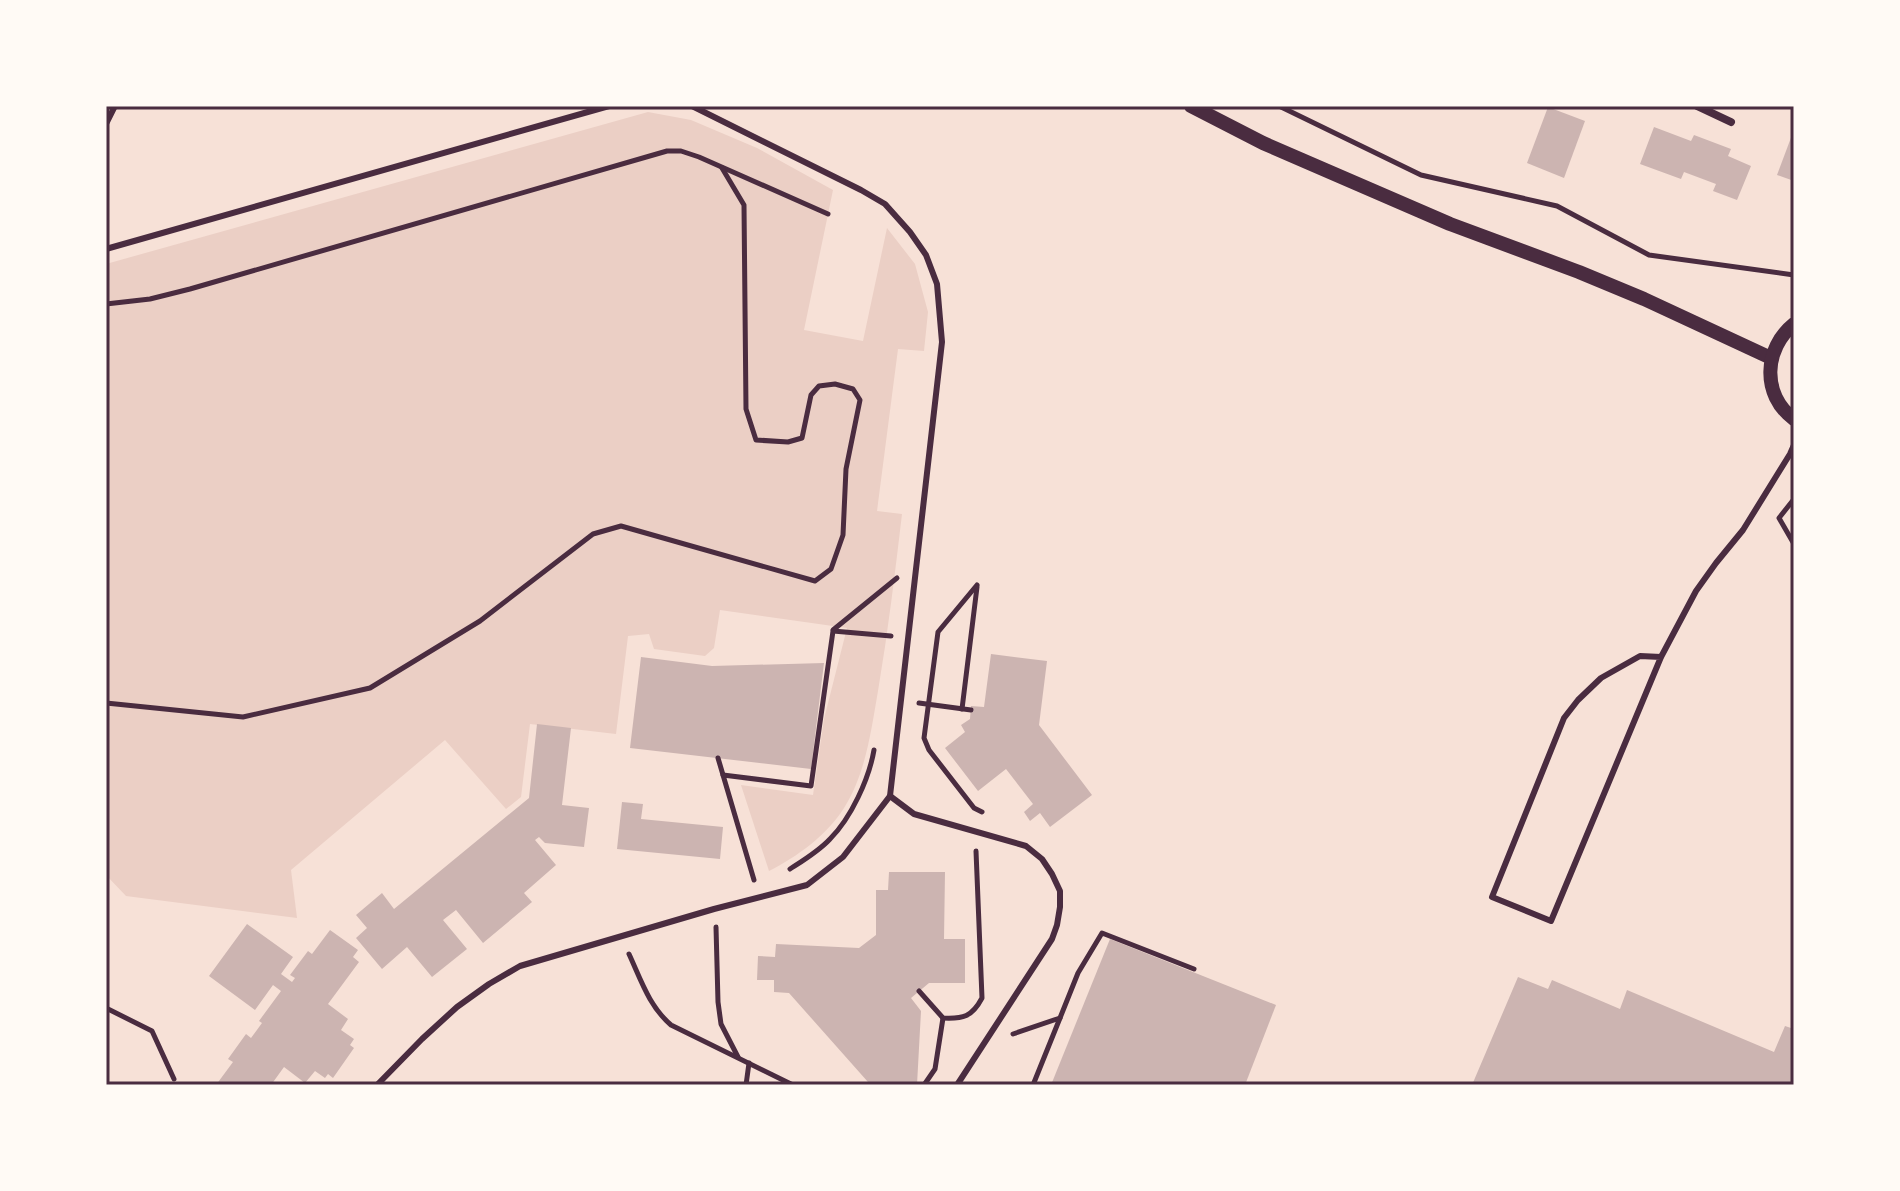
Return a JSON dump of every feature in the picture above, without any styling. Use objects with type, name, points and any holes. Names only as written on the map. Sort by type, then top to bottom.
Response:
[{"type":"street","points":[[1191,106],[1278,149],[1450,224],[1644,299],[1771,358]]},
{"type":"street","points":[[1697,106],[1731,122]]},
{"type":"street","points":[[1794,324],[1777,343],[1771,358],[1770,374],[1779,404],[1794,419]]},
{"type":"lane","points":[[106,124],[115,106]]},
{"type":"lane","points":[[106,249],[609,106]]},
{"type":"lane","points":[[377,1085],[457,1007],[520,966],[807,885],[843,857],[890,796],[942,342],[937,284],[926,255],[885,204],[692,106]]},
{"type":"lane","points":[[1661,657],[1640,656],[1601,678],[1564,718],[1492,897],[1551,921],[1661,657],[1696,591],[1743,530],[1794,445]]},
{"type":"lane","points":[[890,796],[914,814],[1026,846],[1042,859],[1060,891],[1060,907],[1052,939],[957,1085]]},
{"type":"path","points":[[1279,106],[1421,175],[1557,206],[1649,255],[1794,275]]},
{"type":"path","points":[[106,304],[150,299],[190,289],[667,151],[681,151],[699,157],[828,214]]},
{"type":"path","points":[[106,703],[243,717],[370,688],[480,621],[593,534],[621,526],[815,581],[831,569],[843,535],[846,469],[860,400],[853,389],[835,384],[819,386],[811,395],[802,438],[788,442],[756,440],[746,409],[744,205],[722,168]]},
{"type":"path","points":[[1794,499],[1779,518],[1794,544]]},
{"type":"path","points":[[723,775],[811,786],[833,631],[898,578]]},
{"type":"path","points":[[962,709],[977,585],[938,632],[924,738],[929,750],[974,808],[987,815]]},
{"type":"path","points":[[833,631],[891,636]]},
{"type":"path","points":[[919,703],[971,710]]},
{"type":"path","points":[[783,873],[831,838],[854,806],[875,744]]},
{"type":"path","points":[[718,758],[754,881],[740,885]]},
{"type":"path","points":[[919,991],[943,1018],[960,1019],[976,1010],[982,998],[976,851]]},
{"type":"path","points":[[716,925],[721,1024],[738,1057]]},
{"type":"path","points":[[1033,1085],[1078,973],[1102,933],[1194,969]]},
{"type":"path","points":[[629,954],[650,1001],[659,1015],[671,1025],[793,1085]]},
{"type":"path","points":[[106,1008],[152,1031],[174,1079]]},
{"type":"path","points":[[924,1085],[935,1069],[943,1018]]},
{"type":"path","points":[[1013,1034],[1060,1018]]},
{"type":"path","points":[[746,1085],[749,1063]]},
{"type":"shaded area","points":[[648,112],[691,120],[757,148],[833,190],[804,330],[863,341],[887,228],[915,264],[928,312],[924,351],[898,349],[877,511],[902,514],[870,736],[858,781],[844,808],[829,828],[811,844],[769,871],[741,785],[813,795],[824,719],[847,628],[720,610],[714,648],[705,656],[654,649],[649,634],[628,636],[616,734],[530,724],[521,797],[506,809],[445,740],[291,870],[297,918],[126,896],[106,875],[106,264]]},
{"type":"building","points":[[1548,107],[1585,121],[1564,178],[1527,163]]},
{"type":"building","points":[[1654,127],[1691,141],[1694,135],[1731,149],[1728,156],[1751,166],[1737,200],[1713,191],[1716,184],[1684,172],[1681,179],[1640,164]]},
{"type":"building","points":[[1794,136],[1794,181],[1777,175]]},
{"type":"building","points":[[991,654],[1047,661],[1039,725],[1092,795],[1050,827],[1040,813],[1030,821],[1024,812],[1033,804],[1006,769],[978,791],[945,748],[965,732],[961,725],[970,719],[971,706],[984,707]]},
{"type":"building","points":[[641,657],[712,666],[824,663],[811,769],[630,748]]},
{"type":"building","points":[[537,724],[571,728],[562,805],[589,808],[584,847],[545,843],[539,837],[535,840],[556,865],[524,893],[532,902],[483,943],[456,910],[443,920],[467,949],[432,977],[407,947],[382,969],[356,938],[367,928],[356,915],[382,893],[394,909],[529,798]]},
{"type":"building","points":[[622,802],[643,804],[641,819],[723,827],[720,859],[617,849]]},
{"type":"building","points":[[889,872],[945,872],[944,939],[965,939],[965,983],[929,983],[911,998],[921,1011],[917,1085],[868,1085],[789,993],[774,992],[774,980],[757,980],[758,956],[775,957],[776,944],[859,948],[876,935],[876,890],[888,890]]},
{"type":"building","points":[[247,924],[293,957],[281,974],[292,982],[295,978],[290,975],[308,951],[312,954],[330,930],[358,950],[353,957],[359,962],[328,1004],[348,1019],[341,1030],[354,1039],[350,1045],[354,1048],[333,1078],[328,1074],[325,1078],[315,1071],[305,1083],[284,1067],[271,1085],[216,1085],[233,1062],[228,1059],[246,1034],[251,1038],[262,1023],[259,1021],[281,991],[273,985],[255,1010],[209,976]]},
{"type":"building","points":[[1110,939],[1276,1005],[1245,1085],[1051,1085]]},
{"type":"building","points":[[1518,977],[1548,989],[1552,980],[1620,1009],[1627,990],[1774,1052],[1785,1026],[1794,1029],[1794,1085],[1472,1085]]}]
